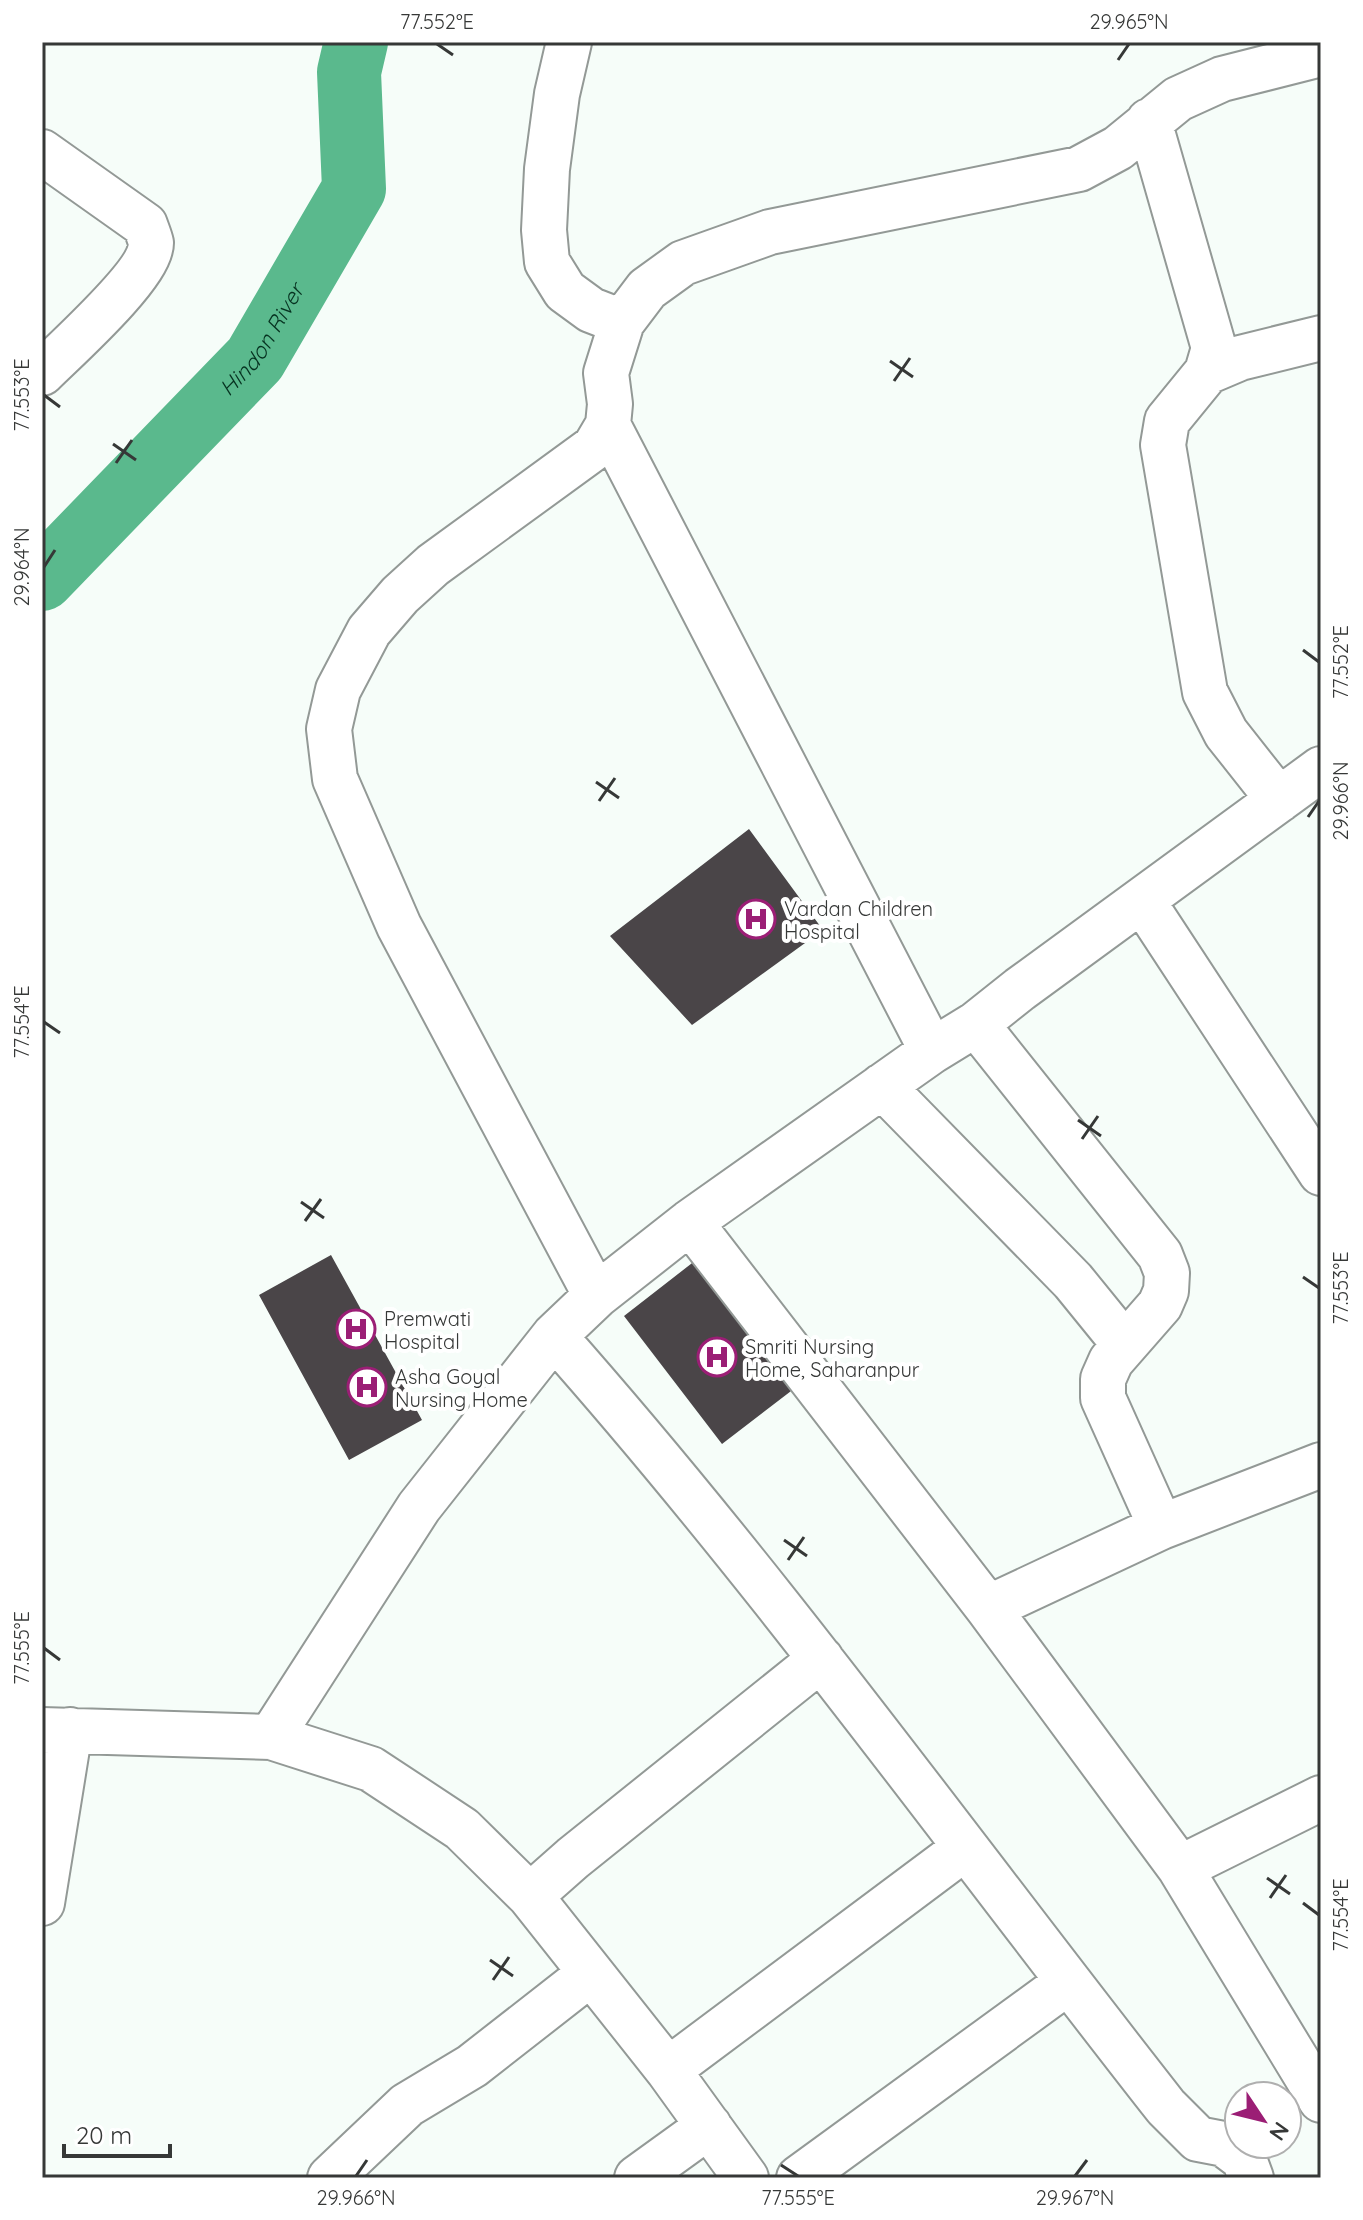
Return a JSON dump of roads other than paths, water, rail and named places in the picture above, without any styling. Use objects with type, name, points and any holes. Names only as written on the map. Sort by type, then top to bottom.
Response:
[{"type":"street","points":[[569,42],[557,94],[547,169],[544,230],[547,262],[565,291],[591,310],[622,322]]},
{"type":"street","points":[[596,1296],[399,926],[335,779],[329,729],[338,690],[369,631],[400,595],[433,565],[595,447],[608,425],[610,404],[606,373],[622,322],[647,289],[683,263],[770,232],[1079,169],[1118,148],[1178,99],[1222,79],[1321,54]]},
{"type":"street","points":[[1149,121],[1214,348],[1207,372],[1167,421],[1163,445],[1205,692],[1226,733],[1279,800]]},
{"type":"street","points":[[42,152],[145,225],[151,243],[136,278],[42,373]]},
{"type":"street","points":[[1207,372],[1240,358],[1321,338]]},
{"type":"street","points":[[608,425],[932,1051]]},
{"type":"street","points":[[271,1737],[419,1507],[554,1336],[596,1296],[690,1222],[932,1051],[976,1024],[1321,769]]},
{"type":"street","points":[[1142,900],[1321,1173]]},
{"type":"street","points":[[976,1024],[1160,1255],[1167,1273],[1166,1291],[1160,1305],[1111,1361],[1103,1379],[1103,1398],[1161,1527]]},
{"type":"street","points":[[882,1086],[1073,1281],[1125,1345]]},
{"type":"street","points":[[690,1222],[988,1608],[1180,1868],[1321,2100]]},
{"type":"street","points":[[554,1336],[644,1438],[821,1659],[1068,1982],[1186,2129],[1198,2139],[1224,2144],[1244,2159],[1251,2178]]},
{"type":"street","points":[[988,1608],[1161,1527],[1321,1465]]},
{"type":"street","points":[[530,1896],[821,1659]]},
{"type":"street","points":[[42,1903],[56,1730],[271,1737],[371,1769],[462,1829],[530,1896],[668,2070],[746,2178]]},
{"type":"street","points":[[1180,1868],[1321,1798]]},
{"type":"street","points":[[668,2070],[965,1848]]},
{"type":"street","points":[[330,2178],[407,2105],[472,2066],[591,1973]]},
{"type":"street","points":[[799,2178],[1068,1982]]},
{"type":"street","points":[[637,2178],[709,2126]]},
{"type":"waterway","name":"Hindon River","points":[[42,579],[255,359],[354,189],[349,72],[356,42]]},
{"type":"place","name":"Vardan Children Hospital","points":[[756,919]]},
{"type":"place","name":"Premwati Hospital","points":[[356,1329]]},
{"type":"place","name":"Smriti Nursing Home, Saharanpur","points":[[717,1357]]},
{"type":"place","name":"Asha Goyal Nursing Home","points":[[367,1387]]}]
